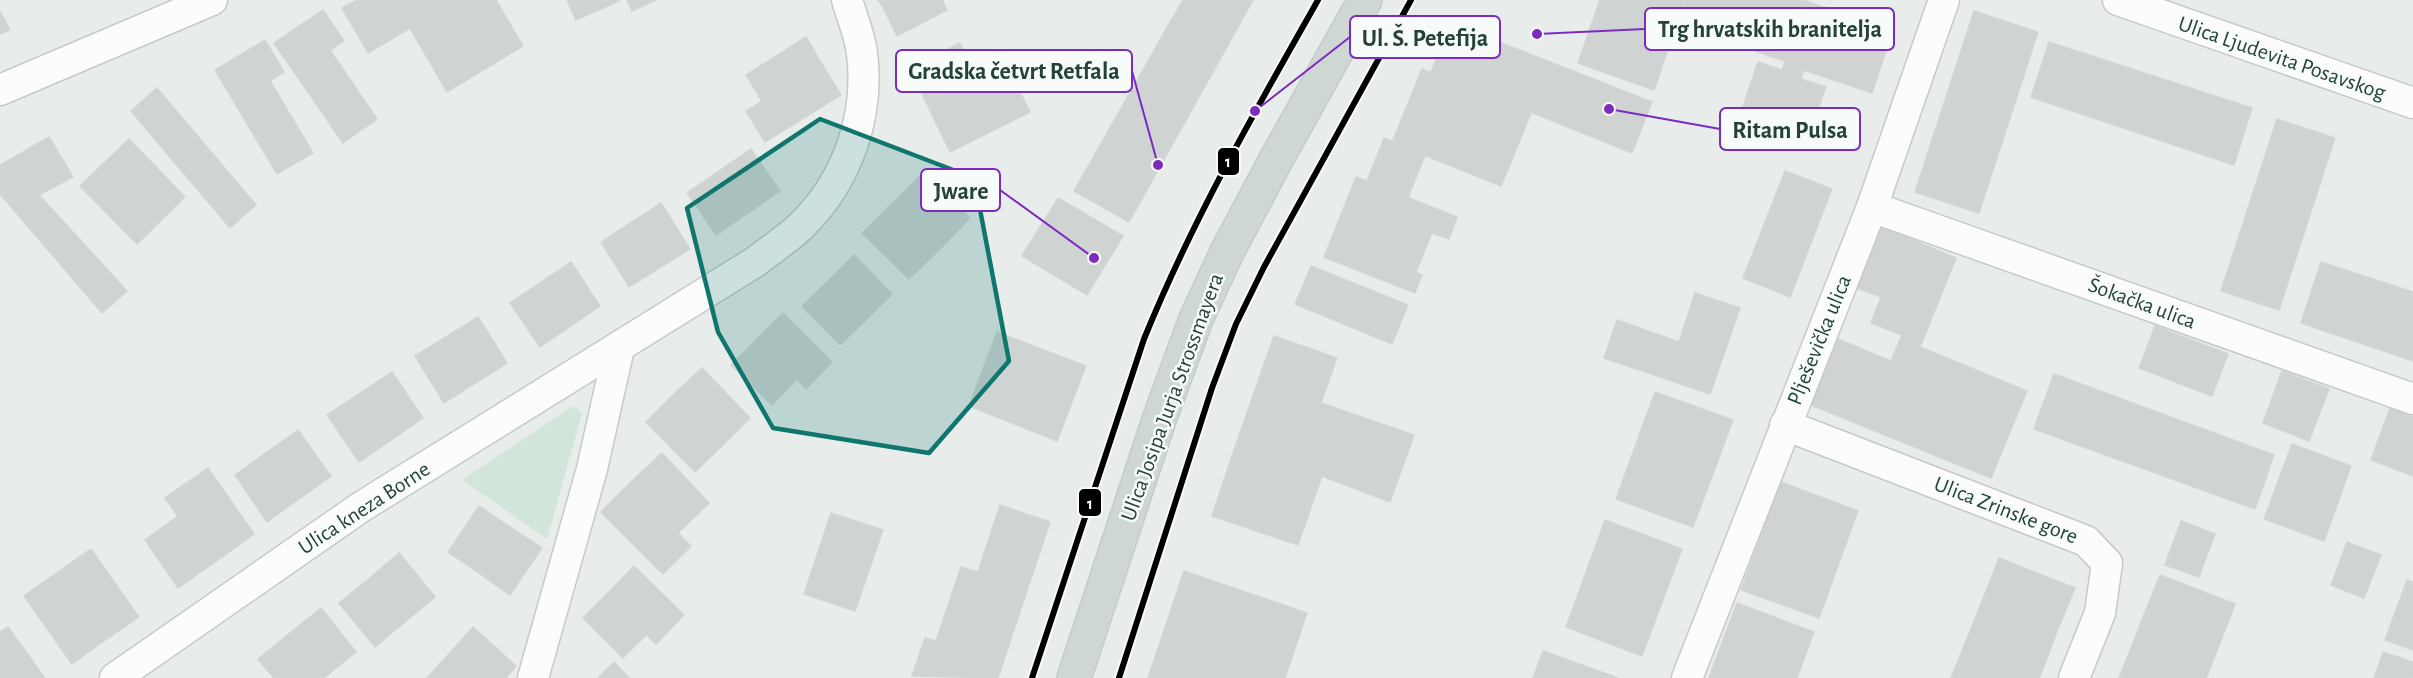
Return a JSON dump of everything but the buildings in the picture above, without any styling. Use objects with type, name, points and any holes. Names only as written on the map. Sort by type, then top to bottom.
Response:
[{"type":"main road","name":"Ulica Josipa Jurja Strossmayera","points":[[1074,678],[1159,420],[1196,319],[1257,195],[1365,0]]},
{"type":"street","points":[[0,90],[212,0]]},
{"type":"street","name":"Ulica kneza Borne","points":[[116,678],[362,507],[755,262],[802,225],[832,188],[854,147],[863,99],[862,52],[847,0]]},
{"type":"street","name":"Plješevička ulica","points":[[1687,678],[1872,207],[1944,0]]},
{"type":"street","name":"Ulica Ljudevita Posavskog","points":[[2118,0],[2413,104]]},
{"type":"street","name":"Šokačka ulica","points":[[1872,207],[2413,399]]},
{"type":"street","points":[[533,678],[592,469],[619,348]]},
{"type":"street","name":"Ulica Zrinske gore","points":[[1785,425],[2086,541],[2107,563],[2100,613],[2074,678]]},
{"type":"highlighted area","points":[[820,119],[974,178],[1009,361],[929,453],[773,428],[718,332],[687,208]]},
{"type":"green space","points":[[573,406],[582,413],[547,539],[462,480]]},
{"type":"transit line","name":"1","points":[[1032,678],[1144,339],[1204,209],[1318,0]]},
{"type":"transit line","name":"1","points":[[1119,678],[1212,388],[1236,324],[1264,267],[1411,0]]},
{"type":"place","name":"Trg hrvatskih branitelja","points":[[1537,34]]},
{"type":"place","name":"Ritam Pulsa","points":[[1609,109]]},
{"type":"place","name":"Ul. Š. Petefija","points":[[1255,111]]},
{"type":"place","name":"Gradska četvrt Retfala","points":[[1158,165]]},
{"type":"place","name":"Jware","points":[[1094,258]]}]
